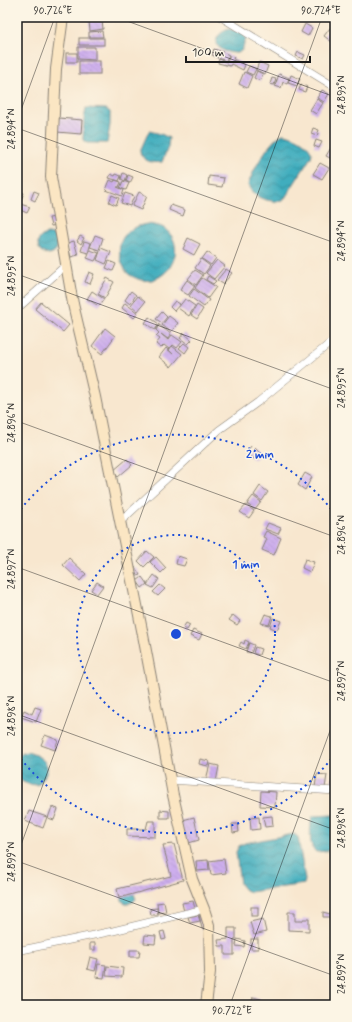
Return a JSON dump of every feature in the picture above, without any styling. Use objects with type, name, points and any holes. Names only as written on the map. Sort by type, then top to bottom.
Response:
[{"type":"street","points":[[63,17],[56,69],[51,177],[73,304],[95,397],[145,642],[170,780],[192,879],[209,925],[210,964],[206,1005]]},
{"type":"street","points":[[221,17],[335,87]]},
{"type":"street","points":[[17,309],[67,264]]},
{"type":"street","points":[[120,522],[219,430],[258,402],[335,339]]},
{"type":"street","points":[[170,780],[335,791]]},
{"type":"street","points":[[17,951],[113,931],[204,909]]},
{"type":"water","points":[[229,29],[243,33],[246,39],[242,50],[238,53],[226,51],[216,44],[220,35]]},
{"type":"water","points":[[86,108],[106,109],[110,112],[110,125],[107,143],[87,143],[83,140]]},
{"type":"water","points":[[149,131],[169,138],[168,147],[162,162],[155,163],[148,161],[141,154],[140,151]]},
{"type":"water","points":[[283,134],[304,142],[312,153],[311,157],[283,201],[262,199],[254,194],[248,185],[257,164],[267,149],[278,137]]},
{"type":"water","points":[[147,224],[159,226],[165,229],[172,237],[175,247],[173,262],[170,267],[160,277],[152,280],[143,280],[131,276],[122,263],[120,255],[120,247],[125,235],[138,226]]},
{"type":"water","points":[[48,234],[55,237],[58,244],[55,251],[48,254],[41,251],[38,244],[41,237]]},
{"type":"water","points":[[27,752],[40,757],[46,763],[47,771],[38,785],[25,783],[18,778],[16,769],[17,757],[22,753]]},
{"type":"water","points":[[335,815],[335,850],[316,852],[313,849],[311,841],[310,830],[312,817]]},
{"type":"water","points":[[294,834],[298,837],[305,880],[304,884],[250,892],[245,890],[240,884],[236,852],[239,846],[245,843]]},
{"type":"water","points":[[134,894],[136,899],[133,902],[125,904],[122,900],[122,895]]},
{"type":"building","points":[[102,20],[103,29],[90,31],[89,21]]},
{"type":"building","points":[[305,24],[312,28],[308,36],[301,32]]},
{"type":"building","points":[[330,28],[335,31],[335,38],[332,42],[324,36]]},
{"type":"building","points":[[102,31],[103,37],[89,37],[89,32]]},
{"type":"building","points":[[79,38],[104,38],[104,45],[79,45]]},
{"type":"building","points":[[78,47],[95,47],[95,60],[78,59]]},
{"type":"building","points":[[214,49],[220,51],[218,58],[212,55]]},
{"type":"building","points":[[221,51],[229,55],[226,61],[218,58]]},
{"type":"building","points":[[298,52],[305,55],[303,59],[296,56]]},
{"type":"building","points":[[66,53],[77,53],[77,62],[66,62]]},
{"type":"building","points":[[229,56],[234,57],[233,59],[245,65],[243,70],[231,64],[230,66],[218,63],[219,59],[227,62]]},
{"type":"building","points":[[79,61],[100,61],[100,74],[79,74]]},
{"type":"building","points":[[259,62],[268,66],[265,74],[256,70]]},
{"type":"building","points":[[249,66],[256,69],[253,75],[246,72]]},
{"type":"building","points":[[257,71],[263,74],[260,81],[254,78]]},
{"type":"building","points":[[244,72],[252,76],[247,88],[239,84]]},
{"type":"building","points":[[279,74],[289,78],[287,84],[283,82],[281,88],[275,86]]},
{"type":"building","points":[[291,75],[300,79],[297,86],[288,83]]},
{"type":"building","points":[[272,78],[276,79],[274,85],[270,84]]},
{"type":"building","points":[[301,84],[307,87],[305,92],[299,90]]},
{"type":"building","points":[[322,90],[329,94],[324,102],[317,98]]},
{"type":"building","points":[[317,99],[323,103],[316,114],[310,110]]},
{"type":"building","points":[[59,118],[82,120],[81,134],[57,132]]},
{"type":"building","points":[[313,128],[319,130],[317,136],[311,134]]},
{"type":"building","points":[[316,140],[322,142],[319,148],[314,146]]},
{"type":"building","points":[[332,146],[335,148],[335,151],[330,158],[326,156]]},
{"type":"building","points":[[320,163],[329,168],[322,179],[313,174]]},
{"type":"building","points":[[123,173],[127,175],[125,181],[121,179]]},
{"type":"building","points":[[111,174],[121,176],[119,181],[109,178]]},
{"type":"building","points":[[128,175],[133,177],[130,183],[126,181]]},
{"type":"building","points":[[209,176],[224,178],[222,187],[208,185]]},
{"type":"building","points":[[110,180],[114,182],[115,180],[121,182],[119,187],[117,187],[124,190],[122,196],[106,190]]},
{"type":"building","points":[[123,181],[129,183],[126,190],[120,188]]},
{"type":"building","points":[[19,191],[24,193],[20,202],[17,201]]},
{"type":"building","points":[[34,191],[39,193],[35,201],[31,199]]},
{"type":"building","points":[[139,192],[147,196],[141,210],[132,206]]},
{"type":"building","points":[[125,193],[134,196],[130,206],[121,203]]},
{"type":"building","points":[[112,195],[119,198],[116,205],[109,202]]},
{"type":"building","points":[[20,204],[30,207],[27,213],[18,209]]},
{"type":"building","points":[[171,205],[185,210],[183,216],[169,210]]},
{"type":"building","points":[[55,217],[57,225],[51,226],[49,218]]},
{"type":"building","points":[[95,235],[103,238],[99,250],[90,247]]},
{"type":"building","points":[[80,236],[84,238],[81,244],[77,241]]},
{"type":"building","points":[[188,238],[200,244],[194,255],[183,249]]},
{"type":"building","points":[[74,241],[78,255],[71,257],[67,243]]},
{"type":"building","points":[[84,241],[91,243],[88,253],[81,251]]},
{"type":"building","points":[[101,248],[111,252],[106,264],[97,260]]},
{"type":"building","points":[[90,250],[99,253],[95,261],[87,258]]},
{"type":"building","points":[[207,252],[216,258],[211,265],[202,259]]},
{"type":"building","points":[[201,259],[210,266],[204,274],[195,268]]},
{"type":"building","points":[[217,260],[225,266],[214,279],[206,273]]},
{"type":"building","points":[[109,261],[116,264],[113,271],[106,268]]},
{"type":"building","points":[[226,269],[232,273],[223,284],[217,280]]},
{"type":"building","points":[[195,270],[203,275],[196,285],[188,279]]},
{"type":"building","points":[[89,272],[94,274],[90,284],[85,282]]},
{"type":"building","points":[[208,276],[216,281],[213,284],[206,280]]},
{"type":"building","points":[[107,278],[114,282],[105,298],[98,294]]},
{"type":"building","points":[[202,278],[216,287],[208,298],[195,288]]},
{"type":"building","points":[[187,280],[195,286],[188,295],[180,290]]},
{"type":"building","points":[[194,289],[209,300],[204,307],[189,296]]},
{"type":"building","points":[[92,291],[104,299],[99,306],[87,299]]},
{"type":"building","points":[[131,291],[136,295],[130,304],[125,300]]},
{"type":"building","points":[[138,296],[145,302],[138,311],[131,305]]},
{"type":"building","points":[[185,299],[195,306],[189,316],[178,308]]},
{"type":"building","points":[[175,301],[180,304],[174,311],[170,307]]},
{"type":"building","points":[[41,302],[69,325],[63,332],[35,309]]},
{"type":"building","points":[[125,303],[138,313],[134,318],[122,308]]},
{"type":"building","points":[[197,305],[203,309],[197,319],[191,315]]},
{"type":"building","points":[[162,312],[167,317],[162,323],[156,319]]},
{"type":"building","points":[[169,316],[178,323],[171,332],[162,325]]},
{"type":"building","points":[[149,317],[159,324],[155,330],[145,323]]},
{"type":"building","points":[[159,325],[171,334],[168,339],[161,334],[168,340],[172,335],[182,342],[177,348],[173,345],[169,349],[164,345],[161,348],[156,344],[160,339],[156,336],[159,333],[156,330]]},
{"type":"building","points":[[105,328],[115,336],[102,354],[92,346]]},
{"type":"building","points":[[184,333],[192,340],[188,344],[180,338]]},
{"type":"building","points":[[184,343],[189,347],[185,353],[179,348]]},
{"type":"building","points":[[172,346],[182,354],[171,367],[159,357],[166,348],[173,354],[169,350]]},
{"type":"building","points":[[252,445],[260,453],[254,459],[246,452]]},
{"type":"building","points":[[127,459],[132,465],[118,477],[113,471]]},
{"type":"building","points":[[305,473],[312,477],[305,490],[298,485]]},
{"type":"building","points":[[260,486],[268,492],[262,501],[254,495]]},
{"type":"building","points":[[253,496],[261,502],[255,510],[247,504]]},
{"type":"building","points":[[246,505],[254,511],[249,518],[240,512]]},
{"type":"building","points":[[268,523],[281,528],[278,534],[265,529]]},
{"type":"building","points":[[266,531],[281,538],[274,555],[262,550],[267,539],[263,537]]},
{"type":"building","points":[[147,551],[154,557],[144,567],[138,561]]},
{"type":"building","points":[[178,556],[187,559],[184,566],[176,564]]},
{"type":"building","points":[[156,557],[166,568],[161,573],[150,562]]},
{"type":"building","points":[[69,558],[86,574],[80,581],[63,565]]},
{"type":"building","points":[[305,559],[314,562],[310,572],[302,568]]},
{"type":"building","points":[[135,567],[140,575],[135,577],[131,569]]},
{"type":"building","points":[[154,575],[159,579],[153,588],[147,585]]},
{"type":"building","points":[[142,577],[147,584],[142,588],[137,581]]},
{"type":"building","points":[[97,582],[103,586],[97,594],[91,590]]},
{"type":"building","points":[[160,585],[165,589],[158,596],[153,592]]},
{"type":"building","points":[[265,614],[272,616],[269,625],[261,623]]},
{"type":"building","points":[[233,615],[240,621],[237,625],[229,620]]},
{"type":"building","points":[[273,618],[281,621],[277,630],[270,627]]},
{"type":"building","points":[[186,623],[190,625],[187,630],[183,628]]},
{"type":"building","points":[[193,630],[202,634],[199,640],[190,636]]},
{"type":"building","points":[[245,640],[249,642],[246,649],[239,646],[241,642],[244,644]]},
{"type":"building","points":[[249,643],[254,645],[251,653],[246,652]]},
{"type":"building","points":[[255,647],[261,649],[259,655],[253,653]]},
{"type":"building","points":[[35,707],[41,709],[36,722],[21,717],[24,710],[32,714]]},
{"type":"building","points":[[45,735],[58,740],[55,750],[41,745]]},
{"type":"building","points":[[200,759],[209,761],[208,766],[199,764]]},
{"type":"building","points":[[210,764],[219,766],[216,782],[206,780]]},
{"type":"building","points":[[317,774],[327,775],[325,788],[315,787]]},
{"type":"building","points":[[333,775],[335,776],[335,786],[331,785]]},
{"type":"building","points":[[261,791],[276,792],[275,807],[260,806]]},
{"type":"building","points":[[52,807],[58,809],[54,820],[48,818]]},
{"type":"building","points":[[160,810],[169,811],[169,818],[160,818]]},
{"type":"building","points":[[29,811],[47,817],[43,828],[25,821]]},
{"type":"building","points":[[272,816],[273,826],[265,827],[263,817]]},
{"type":"building","points":[[194,817],[199,840],[185,844],[179,821]]},
{"type":"building","points":[[259,817],[260,829],[251,830],[250,818]]},
{"type":"building","points":[[148,821],[155,821],[155,837],[127,836],[127,829],[146,829]]},
{"type":"building","points":[[232,824],[238,824],[239,832],[233,833]]},
{"type":"building","points":[[174,844],[183,880],[119,898],[117,889],[171,876],[163,845]]},
{"type":"building","points":[[224,859],[226,873],[211,875],[209,861]]},
{"type":"building","points":[[208,860],[209,870],[197,871],[196,861]]},
{"type":"building","points":[[193,901],[195,909],[184,912],[182,903]]},
{"type":"building","points":[[164,902],[166,912],[158,913],[157,903]]},
{"type":"building","points":[[251,907],[258,907],[258,916],[251,916]]},
{"type":"building","points":[[157,908],[158,915],[151,915],[150,909]]},
{"type":"building","points":[[331,908],[335,908],[335,914],[333,914],[333,917],[323,917],[323,912],[330,914]]},
{"type":"building","points":[[288,912],[295,912],[295,921],[309,919],[309,931],[288,930]]},
{"type":"building","points":[[205,914],[207,928],[202,929],[199,915]]},
{"type":"building","points":[[198,915],[200,921],[190,923],[188,917]]},
{"type":"building","points":[[263,919],[266,932],[254,935],[250,922]]},
{"type":"building","points":[[228,928],[236,928],[234,955],[225,955],[225,946],[219,946],[218,940],[228,939]]},
{"type":"building","points":[[164,931],[166,939],[162,940],[160,932]]},
{"type":"building","points":[[145,935],[156,936],[155,944],[144,943]]},
{"type":"building","points":[[237,939],[245,941],[244,947],[236,946]]},
{"type":"building","points":[[251,939],[258,939],[258,949],[251,949]]},
{"type":"building","points":[[90,943],[95,943],[95,950],[90,950]]},
{"type":"building","points":[[130,950],[140,950],[139,957],[130,957]]},
{"type":"building","points":[[90,957],[98,959],[95,971],[87,969]]},
{"type":"building","points":[[98,964],[106,965],[104,978],[96,977]]},
{"type":"building","points":[[107,966],[123,968],[122,977],[106,976]]},
{"type":"building","points":[[253,997],[261,999],[259,1005],[249,1005]]}]
